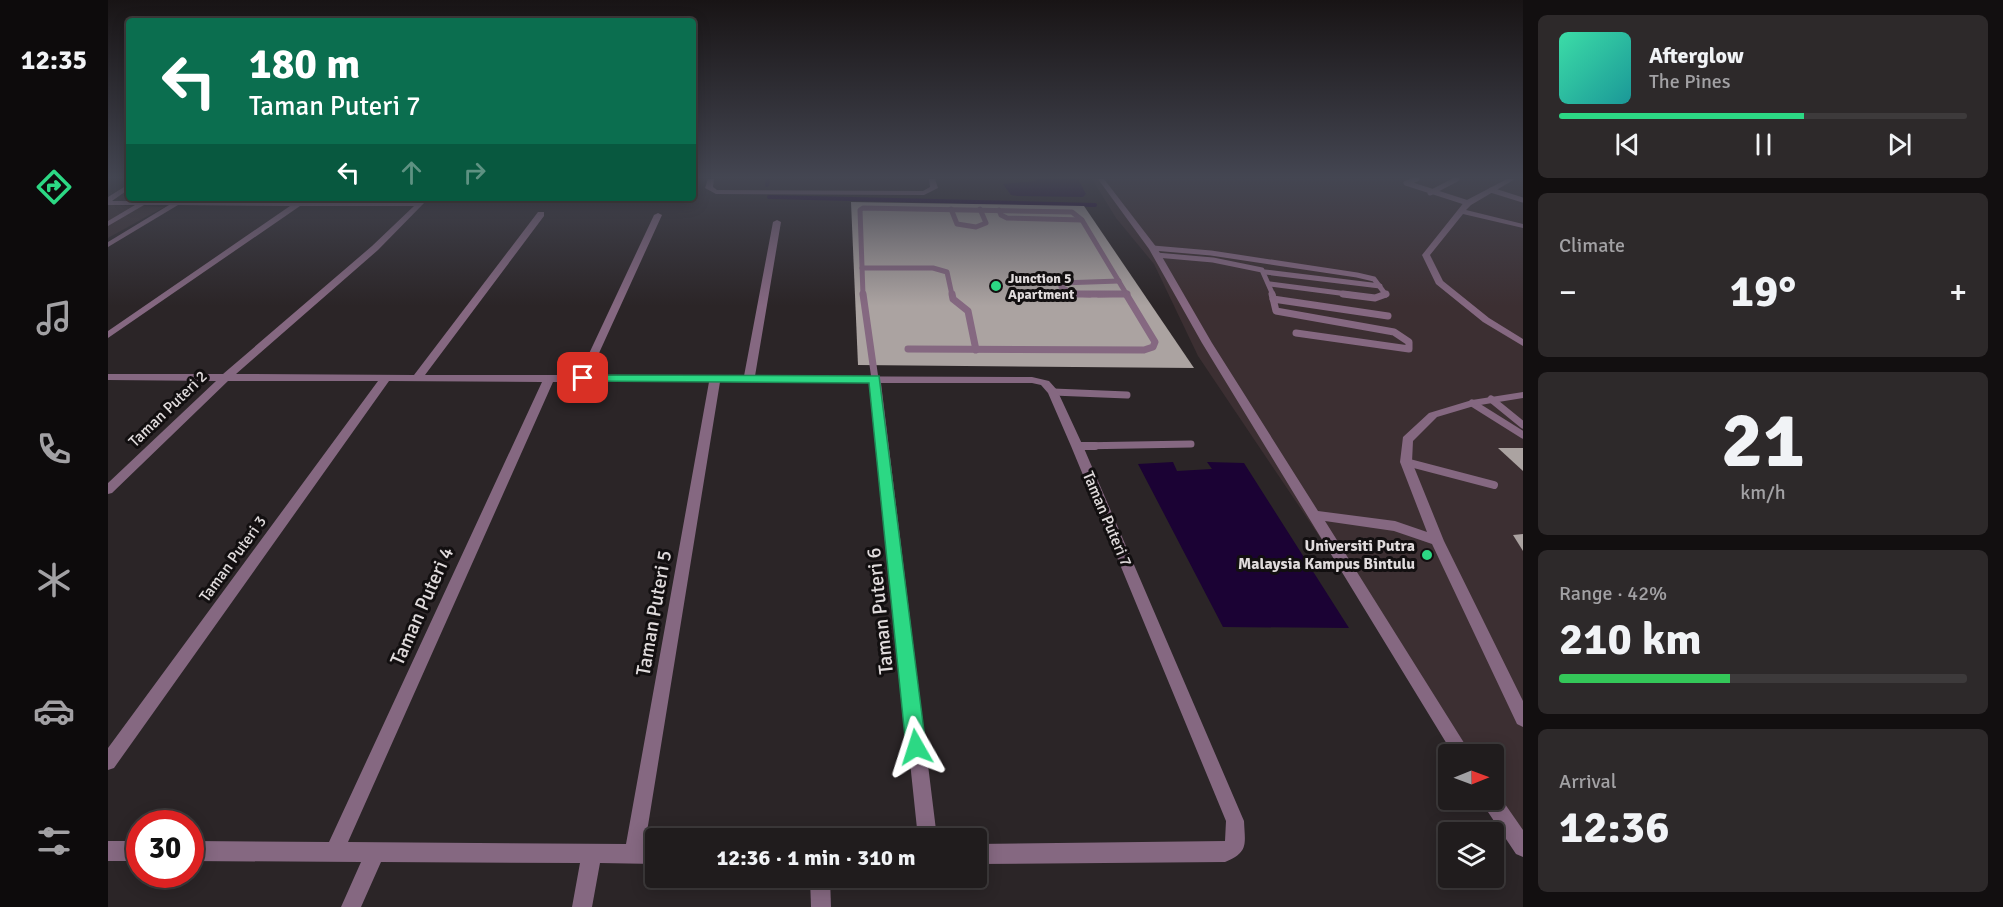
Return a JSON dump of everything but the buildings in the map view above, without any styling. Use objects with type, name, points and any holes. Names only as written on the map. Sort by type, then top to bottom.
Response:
[{"type":"street","points":[[108,245],[147,221]]},
{"type":"street","points":[[108,335],[273,221]]},
{"type":"street","name":"Taman Puteri 2","points":[[108,490],[225,378],[375,248],[402,221]]},
{"type":"street","points":[[417,378],[535,221]]},
{"type":"street","points":[[583,378],[655,221]]},
{"type":"street","points":[[1133,221],[1155,251],[1207,344],[1456,744]]},
{"type":"street","points":[[1453,221],[1426,255],[1435,278],[1474,311],[1523,343]]},
{"type":"street","points":[[1504,221],[1523,226]]},
{"type":"street","points":[[749,379],[777,222]]},
{"type":"street","points":[[108,377],[1032,380],[1045,383],[1053,392]]},
{"type":"street","name":"Taman Puteri 3","points":[[108,762],[386,378]]},
{"type":"street","name":"Taman Puteri 4","points":[[334,852],[549,378]]},
{"type":"street","name":"Taman Puteri 5","points":[[634,854],[715,379]]},
{"type":"street","name":"Taman Puteri 6","points":[[875,379],[926,828]]},
{"type":"street","name":"Taman Puteri 7","points":[[987,854],[1225,852],[1234,846],[1235,821],[1053,392]]},
{"type":"street","points":[[1523,395],[1472,403],[1433,415],[1407,440],[1406,462],[1437,541],[1523,719]]},
{"type":"street","points":[[1313,515],[1395,526],[1437,541]]},
{"type":"street","points":[[1498,810],[1523,847]]},
{"type":"street","points":[[108,851],[126,851]]},
{"type":"street","points":[[204,851],[645,854]]},
{"type":"street","points":[[351,907],[375,852]]},
{"type":"street","points":[[582,907],[592,854]]},
{"type":"street","points":[[820,888],[821,907]]},
{"type":"lane","points":[[860,221],[864,310],[875,379]]},
{"type":"lane","points":[[956,221],[957,224],[969,226],[986,223],[985,221]]},
{"type":"lane","points":[[908,348],[1144,350],[1153,347],[1155,342],[1083,221]]},
{"type":"lane","points":[[1155,251],[1265,272],[1380,286]]},
{"type":"lane","points":[[1155,251],[1211,253],[1357,275],[1374,279],[1387,295],[1384,298],[1270,284]]},
{"type":"lane","points":[[862,268],[933,268],[947,272],[953,299],[968,311],[976,350]]},
{"type":"lane","points":[[1265,272],[1276,311],[1401,335],[1409,342],[1409,349],[1296,333]]},
{"type":"lane","points":[[1119,281],[1066,282],[1061,283],[1061,287],[1080,294],[1127,294]]},
{"type":"lane","points":[[1273,299],[1388,316]]},
{"type":"lane","points":[[1053,392],[1127,395]]},
{"type":"lane","points":[[1491,399],[1523,425]]},
{"type":"lane","points":[[1472,403],[1523,435]]},
{"type":"lane","points":[[1077,446],[1191,444]]},
{"type":"lane","points":[[1406,462],[1494,485]]},
{"type":"shaded area","points":[[108,221],[138,221],[108,238]]},
{"type":"shaded area","name":"Universiti Putra Malaysia Kampus Bintulu","points":[[1119,221],[1523,221],[1523,840],[1503,810],[1504,744],[1459,744],[1198,356],[1154,264]]},
{"type":"shaded area","points":[[1173,462],[1177,471],[1212,469],[1207,462],[1244,463],[1349,628],[1223,627],[1138,464]]},
{"type":"place","name":"Junction 5 Apartment","points":[[996,286]]},
{"type":"place","name":"Universiti Putra Malaysia Kampus Bintulu","points":[[1427,555]]},
{"type":"route","points":[[583,378],[875,379],[916,747]]}]
